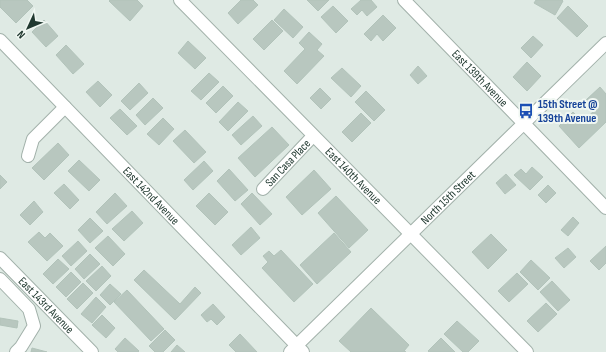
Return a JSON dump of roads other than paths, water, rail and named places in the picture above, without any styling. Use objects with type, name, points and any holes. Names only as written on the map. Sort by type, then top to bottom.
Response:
[{"type":"street","name":"East 140th Avenue","points":[[180,0],[527,352]]},
{"type":"street","name":"East 139th Avenue","points":[[404,0],[606,208]]},
{"type":"street","name":"East 142nd Avenue","points":[[0,40],[297,350]]},
{"type":"street","name":"North 15th Street","points":[[297,350],[411,234],[606,43]]},
{"type":"street","points":[[28,156],[34,139],[65,107]]},
{"type":"street","name":"San Casa Place","points":[[263,189],[313,136]]},
{"type":"street","name":"East 143rd Avenue","points":[[0,258],[92,352]]},
{"type":"street","points":[[0,279],[29,309],[34,326],[16,352]]},
{"type":"place","name":"15th Street @ 139th Avenue","points":[[526,111]]}]
